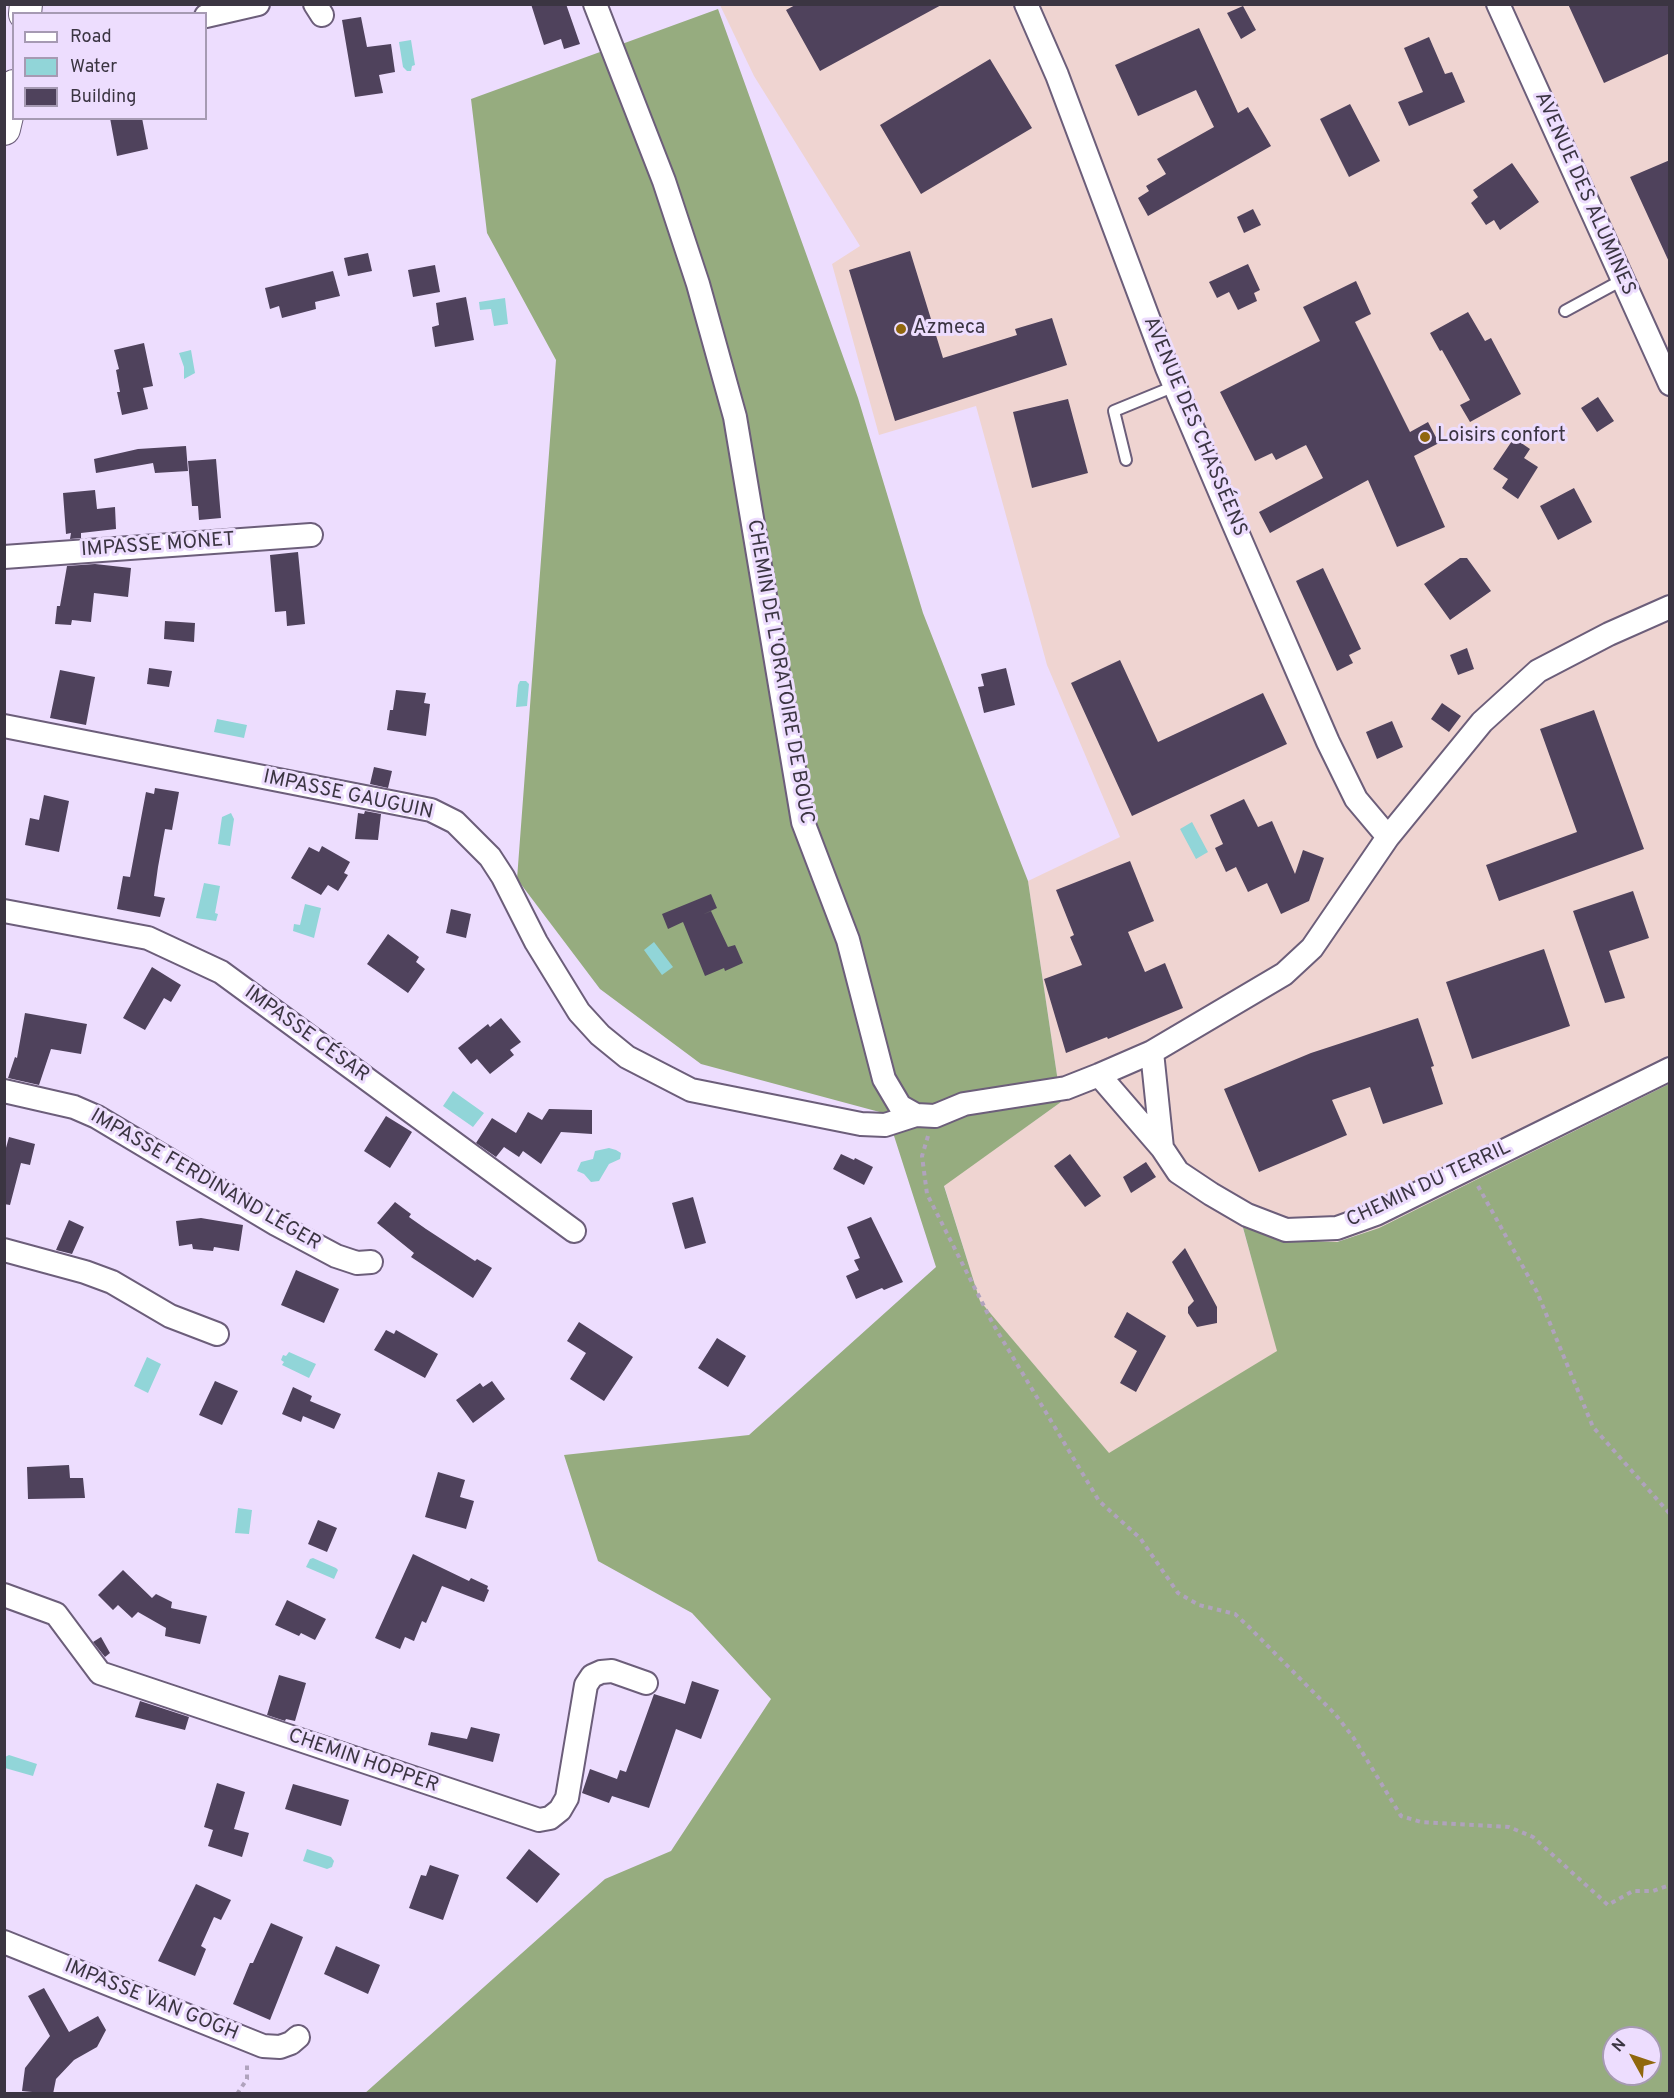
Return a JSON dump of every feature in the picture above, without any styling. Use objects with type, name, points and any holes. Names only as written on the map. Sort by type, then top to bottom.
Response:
[{"type":"main road","points":[[4,129],[12,95]]},
{"type":"street","points":[[207,15],[258,4]]},
{"type":"street","name":"CHEMIN DE L'ORATOIRE DE BOUC","points":[[595,4],[664,182],[698,284],[735,417],[803,822],[848,940],[884,1079],[900,1106],[926,1115]]},
{"type":"street","name":"AVENUE DES CHASSÉENS","points":[[1026,4],[1057,75],[1175,386],[1333,751],[1356,799],[1388,837]]},
{"type":"street","name":"AVENUE DES ALUMINES","points":[[1498,4],[1670,384]]},
{"type":"street","name":"IMPASSE MONET","points":[[4,557],[311,535]]},
{"type":"street","points":[[926,1115],[964,1104],[1066,1088],[1152,1052],[1284,974],[1312,948],[1388,837],[1482,722],[1538,671],[1609,634],[1670,607]]},
{"type":"street","name":"IMPASSE GAUGUIN","points":[[4,726],[431,810],[454,822],[490,857],[536,942],[579,1012],[600,1035],[627,1057],[691,1090],[861,1124],[885,1125],[926,1115]]},
{"type":"street","name":"IMPASSE CÉSAR","points":[[4,911],[148,938],[221,972],[574,1231]]},
{"type":"street","points":[[1152,1052],[1162,1148]]},
{"type":"street","name":"CHEMIN DU TERRIL","points":[[1099,1075],[1162,1148],[1178,1172],[1247,1215],[1286,1230],[1337,1228],[1376,1214],[1670,1069]]},
{"type":"street","name":"IMPASSE FERDINAND LÉGER","points":[[4,1091],[74,1107],[97,1117],[276,1224],[326,1251],[357,1263],[371,1262]]},
{"type":"street","points":[[4,1250],[75,1269],[112,1282],[170,1316],[217,1334]]},
{"type":"street","name":"CHEMIN HOPPER","points":[[4,1595],[56,1614],[100,1673],[539,1820],[550,1818],[560,1810],[567,1798],[586,1685],[592,1676],[612,1671],[646,1683]]},
{"type":"street","name":"IMPASSE VAN GOGH","points":[[4,1942],[263,2046],[280,2047],[291,2043],[298,2037]]},
{"type":"lane","points":[[1566,311],[1624,279]]},
{"type":"lane","points":[[1126,460],[1114,411],[1175,386]]},
{"type":"path","points":[[926,1115],[922,1156],[927,1194],[993,1324],[1099,1501],[1140,1538],[1178,1593],[1199,1605],[1235,1614],[1249,1627],[1335,1714],[1353,1737],[1401,1816],[1421,1822],[1509,1827],[1533,1838],[1608,1905],[1633,1891],[1653,1892],[1670,1885]]},
{"type":"path","points":[[1468,1168],[1537,1292],[1593,1427],[1670,1514]]},
{"type":"path","points":[[237,2094],[247,2079],[244,2038]]},
{"type":"shaded area","points":[[720,5],[1669,5],[1669,1084],[1379,1228],[1336,1242],[1282,1240],[1242,1225],[1278,1351],[1109,1454],[980,1301],[944,1185],[1061,1102],[1028,881],[1120,837],[1047,665],[976,406],[879,435],[832,264],[860,246],[754,76]]},
{"type":"shaded area","points":[[718,9],[858,398],[923,613],[1028,881],[1061,1102],[944,1186],[980,1301],[1109,1453],[1277,1351],[1242,1224],[1282,1240],[1337,1242],[1379,1228],[1669,1084],[1669,2093],[364,2094],[605,1879],[671,1851],[771,1699],[692,1613],[598,1561],[564,1455],[749,1435],[936,1267],[887,1114],[701,1064],[600,989],[517,879],[556,360],[487,233],[471,99]]},
{"type":"water","points":[[411,40],[415,65],[412,66],[411,71],[407,71],[403,67],[399,42]]},
{"type":"water","points":[[505,298],[508,324],[494,326],[491,309],[480,310],[479,302]]},
{"type":"water","points":[[191,350],[195,373],[184,379],[184,367],[179,353]]},
{"type":"water","points":[[520,681],[526,681],[529,684],[527,706],[516,707],[518,685]]},
{"type":"water","points":[[217,719],[247,725],[244,738],[214,732]]},
{"type":"water","points":[[231,813],[234,819],[230,846],[218,844],[222,817]]},
{"type":"water","points":[[1192,822],[1208,852],[1196,859],[1180,829]]},
{"type":"water","points":[[204,883],[220,886],[215,913],[218,914],[216,921],[196,918]]},
{"type":"water","points":[[305,904],[321,908],[314,938],[293,931],[294,924],[300,925]]},
{"type":"water","points":[[654,942],[673,967],[662,975],[644,950]]},
{"type":"water","points":[[453,1091],[484,1113],[473,1127],[443,1106]]},
{"type":"water","points":[[609,1148],[621,1153],[620,1159],[609,1164],[599,1181],[591,1182],[584,1174],[577,1171],[581,1162],[593,1159],[595,1151]]},
{"type":"water","points":[[289,1352],[316,1364],[309,1378],[282,1365],[283,1355],[286,1356]]},
{"type":"water","points":[[147,1357],[161,1364],[148,1393],[134,1386]]},
{"type":"water","points":[[238,1508],[252,1510],[249,1534],[235,1533]]},
{"type":"water","points":[[313,1558],[338,1570],[334,1579],[306,1567]]},
{"type":"water","points":[[9,1755],[37,1764],[33,1776],[5,1768],[5,1757]]},
{"type":"water","points":[[307,1849],[331,1857],[334,1861],[332,1867],[327,1869],[303,1861]]},
{"type":"building","points":[[531,4],[566,4],[580,44],[564,49],[561,39],[544,45]]},
{"type":"building","points":[[797,4],[943,4],[820,71],[786,10]]},
{"type":"building","points":[[1568,4],[1667,4],[1670,11],[1670,53],[1604,83]]},
{"type":"building","points":[[1243,6],[1256,30],[1241,39],[1227,13]]},
{"type":"building","points":[[361,17],[367,47],[391,44],[395,72],[379,75],[383,93],[355,97],[342,20]]},
{"type":"building","points":[[1199,28],[1238,113],[1248,107],[1271,146],[1148,216],[1138,198],[1149,191],[1146,186],[1166,174],[1157,159],[1214,127],[1196,90],[1138,116],[1115,65]]},
{"type":"building","points":[[1429,37],[1445,74],[1452,72],[1465,102],[1409,126],[1398,102],[1423,92],[1404,48]]},
{"type":"building","points":[[990,59],[1032,128],[921,194],[880,125]]},
{"type":"building","points":[[1350,104],[1380,161],[1349,177],[1320,119]]},
{"type":"building","points":[[110,120],[142,120],[148,149],[117,156]]},
{"type":"building","points":[[1670,160],[1670,264],[1630,177]]},
{"type":"building","points":[[1512,163],[1539,202],[1500,230],[1494,220],[1486,225],[1471,203],[1478,197],[1473,190]]},
{"type":"building","points":[[1253,209],[1261,225],[1244,233],[1237,217]]},
{"type":"building","points":[[910,251],[943,358],[1017,335],[1015,329],[1052,318],[1067,365],[895,421],[849,270]]},
{"type":"building","points":[[368,253],[372,271],[348,276],[344,258]]},
{"type":"building","points":[[1248,264],[1260,290],[1254,293],[1257,301],[1238,310],[1229,292],[1217,298],[1209,282]]},
{"type":"building","points":[[435,265],[440,292],[413,297],[408,270]]},
{"type":"building","points":[[333,271],[340,296],[315,302],[316,309],[282,318],[279,306],[270,309],[265,288]]},
{"type":"building","points":[[1356,281],[1371,314],[1355,322],[1410,432],[1428,422],[1439,443],[1414,456],[1445,527],[1397,547],[1368,480],[1270,533],[1259,512],[1323,478],[1306,445],[1276,460],[1272,453],[1255,461],[1220,392],[1320,341],[1303,307]]},
{"type":"building","points":[[466,297],[474,340],[435,347],[432,327],[439,325],[436,303]]},
{"type":"building","points":[[1468,312],[1485,341],[1491,338],[1521,394],[1470,422],[1460,405],[1470,400],[1430,333]]},
{"type":"building","points":[[144,343],[153,386],[143,388],[148,409],[122,415],[117,392],[120,392],[116,370],[119,369],[114,350]]},
{"type":"building","points":[[1598,397],[1614,421],[1597,432],[1581,408]]},
{"type":"building","points":[[1068,399],[1088,473],[1032,488],[1013,412]]},
{"type":"building","points":[[1514,438],[1530,449],[1524,458],[1538,467],[1518,499],[1502,488],[1508,479],[1493,469]]},
{"type":"building","points":[[186,446],[188,471],[155,473],[153,463],[96,473],[94,459],[138,449]]},
{"type":"building","points":[[216,459],[221,518],[199,520],[198,506],[192,506],[188,461]]},
{"type":"building","points":[[1574,488],[1592,522],[1558,540],[1540,506]]},
{"type":"building","points":[[95,490],[97,509],[115,507],[116,529],[81,533],[81,538],[70,539],[71,533],[66,534],[63,493]]},
{"type":"building","points":[[298,552],[305,624],[287,626],[286,611],[275,612],[270,555]]},
{"type":"building","points":[[1460,558],[1467,558],[1491,591],[1450,620],[1424,584]]},
{"type":"building","points":[[95,564],[131,568],[128,597],[94,593],[91,622],[72,620],[71,625],[55,624],[67,566]]},
{"type":"building","points":[[1323,568],[1361,649],[1349,655],[1353,663],[1337,671],[1296,581]]},
{"type":"building","points":[[165,621],[195,623],[194,642],[164,639]]},
{"type":"building","points":[[1467,648],[1474,669],[1458,675],[1450,655]]},
{"type":"building","points":[[1120,660],[1158,742],[1263,693],[1287,744],[1132,816],[1071,683]]},
{"type":"building","points":[[149,668],[172,671],[169,687],[147,684]]},
{"type":"building","points":[[1006,668],[1015,705],[984,713],[978,687],[984,686],[981,674]]},
{"type":"building","points":[[60,670],[95,677],[86,725],[50,718]]},
{"type":"building","points":[[396,690],[426,693],[424,703],[430,704],[426,736],[387,730]]},
{"type":"building","points":[[1442,703],[1461,716],[1449,732],[1431,719]]},
{"type":"building","points":[[1594,710],[1644,849],[1499,901],[1486,865],[1577,832],[1540,729]]},
{"type":"building","points":[[1392,721],[1403,747],[1377,759],[1366,732]]},
{"type":"building","points":[[374,767],[392,771],[388,788],[370,784]]},
{"type":"building","points":[[155,788],[179,792],[172,830],[165,829],[158,867],[154,896],[165,898],[160,917],[117,909],[123,876],[130,877],[146,792],[154,794]]},
{"type":"building","points":[[44,795],[69,801],[59,852],[25,845],[30,818],[39,820]]},
{"type":"building","points":[[1244,799],[1258,827],[1272,821],[1295,874],[1303,850],[1324,858],[1309,901],[1281,914],[1267,883],[1248,892],[1236,867],[1226,872],[1215,848],[1223,844],[1210,815]]},
{"type":"building","points":[[365,811],[381,814],[378,840],[355,839],[358,813],[364,814]]},
{"type":"building","points":[[322,846],[350,862],[344,873],[348,875],[338,891],[328,885],[321,895],[291,878],[309,847],[319,852]]},
{"type":"building","points":[[1130,861],[1154,921],[1128,932],[1145,972],[1165,963],[1183,1008],[1108,1039],[1107,1037],[1066,1053],[1044,979],[1082,965],[1070,937],[1074,935],[1056,890]]},
{"type":"building","points":[[1633,891],[1649,938],[1609,951],[1625,998],[1605,1003],[1573,911]]},
{"type":"building","points":[[711,894],[717,908],[702,915],[711,911],[728,947],[735,945],[743,963],[705,976],[683,922],[668,929],[662,914]]},
{"type":"building","points":[[451,909],[471,914],[466,938],[446,933]]},
{"type":"building","points":[[388,934],[419,957],[416,962],[425,969],[408,993],[367,964]]},
{"type":"building","points":[[1544,949],[1570,1026],[1472,1059],[1446,982]]},
{"type":"building","points":[[152,967],[181,985],[171,1002],[164,998],[145,1030],[123,1018]]},
{"type":"building","points":[[25,1013],[87,1024],[81,1054],[51,1049],[39,1085],[8,1078],[15,1057],[17,1058]]},
{"type":"building","points":[[501,1018],[521,1042],[510,1050],[514,1055],[490,1074],[477,1059],[471,1064],[458,1048],[488,1024],[490,1027]]},
{"type":"building","points":[[1418,1018],[1434,1066],[1431,1067],[1443,1104],[1383,1124],[1370,1087],[1332,1100],[1347,1135],[1259,1172],[1224,1089],[1311,1053]]},
{"type":"building","points":[[549,1109],[592,1110],[592,1134],[561,1132],[541,1164],[523,1151],[519,1157],[504,1147],[496,1157],[476,1143],[492,1118],[516,1133],[528,1112],[542,1120]]},
{"type":"building","points":[[386,1116],[412,1132],[390,1168],[364,1151]]},
{"type":"building","points":[[9,1137],[35,1144],[30,1165],[21,1163],[10,1205],[4,1204],[4,1155]]},
{"type":"building","points":[[841,1154],[873,1167],[864,1185],[833,1169]]},
{"type":"building","points":[[1070,1154],[1101,1196],[1085,1207],[1054,1166]]},
{"type":"building","points":[[1146,1162],[1156,1177],[1131,1193],[1123,1177]]},
{"type":"building","points":[[693,1197],[706,1243],[685,1249],[672,1203]]},
{"type":"building","points":[[395,1202],[411,1214],[409,1217],[426,1229],[475,1261],[477,1259],[492,1268],[473,1298],[411,1257],[414,1253],[377,1223]]},
{"type":"building","points":[[871,1217],[903,1282],[856,1299],[846,1276],[859,1270],[854,1260],[860,1258],[847,1227]]},
{"type":"building","points":[[201,1218],[243,1225],[239,1251],[214,1247],[213,1251],[193,1249],[192,1244],[179,1246],[176,1221]]},
{"type":"building","points":[[69,1220],[84,1227],[72,1254],[56,1250]]},
{"type":"building","points":[[1185,1248],[1217,1307],[1217,1323],[1197,1327],[1188,1313],[1188,1307],[1194,1301],[1172,1262]]},
{"type":"building","points":[[296,1270],[339,1289],[324,1323],[281,1305]]},
{"type":"building","points":[[1127,1312],[1166,1336],[1136,1392],[1120,1383],[1137,1351],[1114,1337]]},
{"type":"building","points":[[579,1322],[633,1357],[604,1401],[570,1379],[586,1353],[567,1341]]},
{"type":"building","points":[[386,1330],[394,1334],[396,1330],[438,1354],[425,1378],[374,1350]]},
{"type":"building","points":[[717,1338],[746,1356],[728,1387],[698,1368]]},
{"type":"building","points":[[215,1381],[238,1391],[222,1425],[199,1415]]},
{"type":"building","points":[[492,1381],[505,1399],[473,1423],[456,1400],[480,1383],[483,1387]]},
{"type":"building","points":[[293,1387],[312,1396],[310,1401],[341,1414],[334,1429],[303,1416],[301,1422],[282,1414]]},
{"type":"building","points":[[69,1465],[70,1478],[83,1478],[85,1498],[28,1499],[27,1467]]},
{"type":"building","points":[[438,1472],[465,1480],[460,1497],[474,1501],[466,1529],[425,1517]]},
{"type":"building","points":[[318,1520],[337,1528],[327,1552],[308,1544]]},
{"type":"building","points":[[413,1554],[469,1581],[471,1578],[488,1586],[489,1590],[484,1602],[442,1586],[426,1623],[422,1621],[414,1641],[405,1637],[400,1649],[375,1638]]},
{"type":"building","points":[[123,1570],[152,1598],[156,1594],[172,1602],[171,1608],[207,1616],[200,1644],[165,1636],[166,1628],[138,1612],[132,1618],[118,1605],[113,1610],[98,1595]]},
{"type":"building","points":[[287,1600],[326,1619],[315,1640],[301,1633],[299,1636],[275,1625]]},
{"type":"building","points":[[101,1637],[110,1653],[105,1657],[93,1642]]},
{"type":"building","points":[[279,1675],[306,1683],[295,1721],[286,1719],[285,1721],[267,1715]]},
{"type":"building","points":[[692,1681],[719,1690],[701,1739],[676,1729],[649,1808],[612,1796],[609,1803],[582,1793],[590,1769],[617,1779],[620,1770],[626,1772],[654,1694],[685,1704]]},
{"type":"building","points":[[140,1701],[189,1717],[185,1730],[135,1717]]},
{"type":"building","points":[[471,1727],[500,1734],[493,1762],[428,1745],[431,1732],[467,1739]]},
{"type":"building","points":[[217,1783],[245,1792],[234,1829],[249,1833],[242,1857],[208,1846],[213,1830],[204,1827]]},
{"type":"building","points":[[293,1784],[349,1800],[341,1826],[285,1809]]},
{"type":"building","points":[[529,1849],[560,1874],[537,1903],[506,1878]]},
{"type":"building","points":[[430,1865],[459,1875],[443,1920],[409,1908],[421,1875],[426,1876]]},
{"type":"building","points":[[196,1884],[231,1900],[221,1920],[214,1917],[201,1946],[206,1949],[195,1976],[158,1961]]},
{"type":"building","points":[[271,1923],[303,1937],[270,2020],[233,2004],[250,1963],[253,1963]]},
{"type":"building","points":[[336,1946],[380,1965],[368,1994],[324,1974]]},
{"type":"building","points":[[44,1988],[69,2032],[98,2016],[106,2030],[97,2047],[74,2060],[56,2079],[53,2094],[22,2091],[25,2068],[50,2036],[28,1996]]},
{"type":"place","name":"Azmeca","points":[[901,329]]},
{"type":"place","name":"Loisirs confort","points":[[1425,437]]}]
